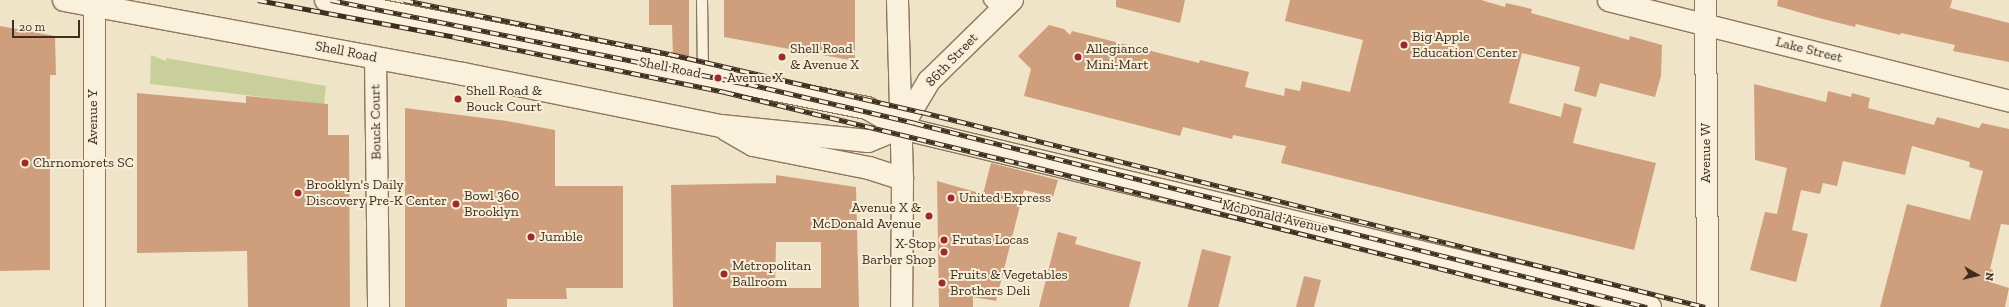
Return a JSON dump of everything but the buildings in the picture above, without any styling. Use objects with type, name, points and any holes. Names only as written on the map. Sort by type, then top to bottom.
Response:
[{"type":"main road","name":"Shell Road","points":[[64,0],[94,3],[721,126],[868,141],[901,128]]},
{"type":"main road","name":"Shell Road","points":[[326,0],[703,74],[867,108],[901,128]]},
{"type":"main road","name":"86th Street","points":[[901,128],[929,81],[1000,4]]},
{"type":"main road","name":"Shell Road","points":[[721,126],[754,145],[869,168],[902,179]]},
{"type":"main road","name":"McDonald Avenue","points":[[901,128],[1650,307]]},
{"type":"street","points":[[897,0],[902,179],[901,307]]},
{"type":"street","name":"Lake Street","points":[[1608,0],[2009,101]]},
{"type":"street","name":"Avenue W","points":[[1705,0],[1707,307]]},
{"type":"street","name":"Avenue Y","points":[[94,3],[94,307]]},
{"type":"street","name":"Bouck Court","points":[[375,57],[378,307]]},
{"type":"lane","points":[[702,0],[703,74]]},
{"type":"green space","points":[[151,55],[166,61],[166,58],[326,86],[324,104],[150,84]]},
{"type":"railway","points":[[258,0],[455,37],[725,92],[1019,163],[1594,307]]},
{"type":"railway","points":[[331,0],[749,84],[915,123],[1647,307]]},
{"type":"railway","points":[[404,0],[670,54],[922,112],[1705,307]]},
{"type":"place","name":"Big Apple Education Center","points":[[1404,45]]},
{"type":"place","name":"Shell Road & Avenue X","points":[[782,57]]},
{"type":"place","name":"Allegiance Mini-Mart","points":[[1078,57]]},
{"type":"place","name":"Avenue X","points":[[718,78]]},
{"type":"place","name":"Shell Road & Bouck Court","points":[[458,99]]},
{"type":"place","name":"Chrnomorets SC","points":[[25,163]]},
{"type":"place","name":"Brooklyn's Daily Discovery Pre-K Center","points":[[298,193]]},
{"type":"place","name":"United Express","points":[[951,198]]},
{"type":"place","name":"Bowl 360 Brooklyn","points":[[456,204]]},
{"type":"place","name":"Avenue X & McDonald Avenue","points":[[929,216]]},
{"type":"place","name":"Jumble","points":[[531,237]]},
{"type":"place","name":"Frutas Locas","points":[[944,240]]},
{"type":"place","name":"X-Stop Barber Shop","points":[[944,252]]},
{"type":"place","name":"Metropolitan Ballroom","points":[[724,274]]},
{"type":"place","name":"Fruits & Vegetables Brothers Deli","points":[[942,283]]}]
